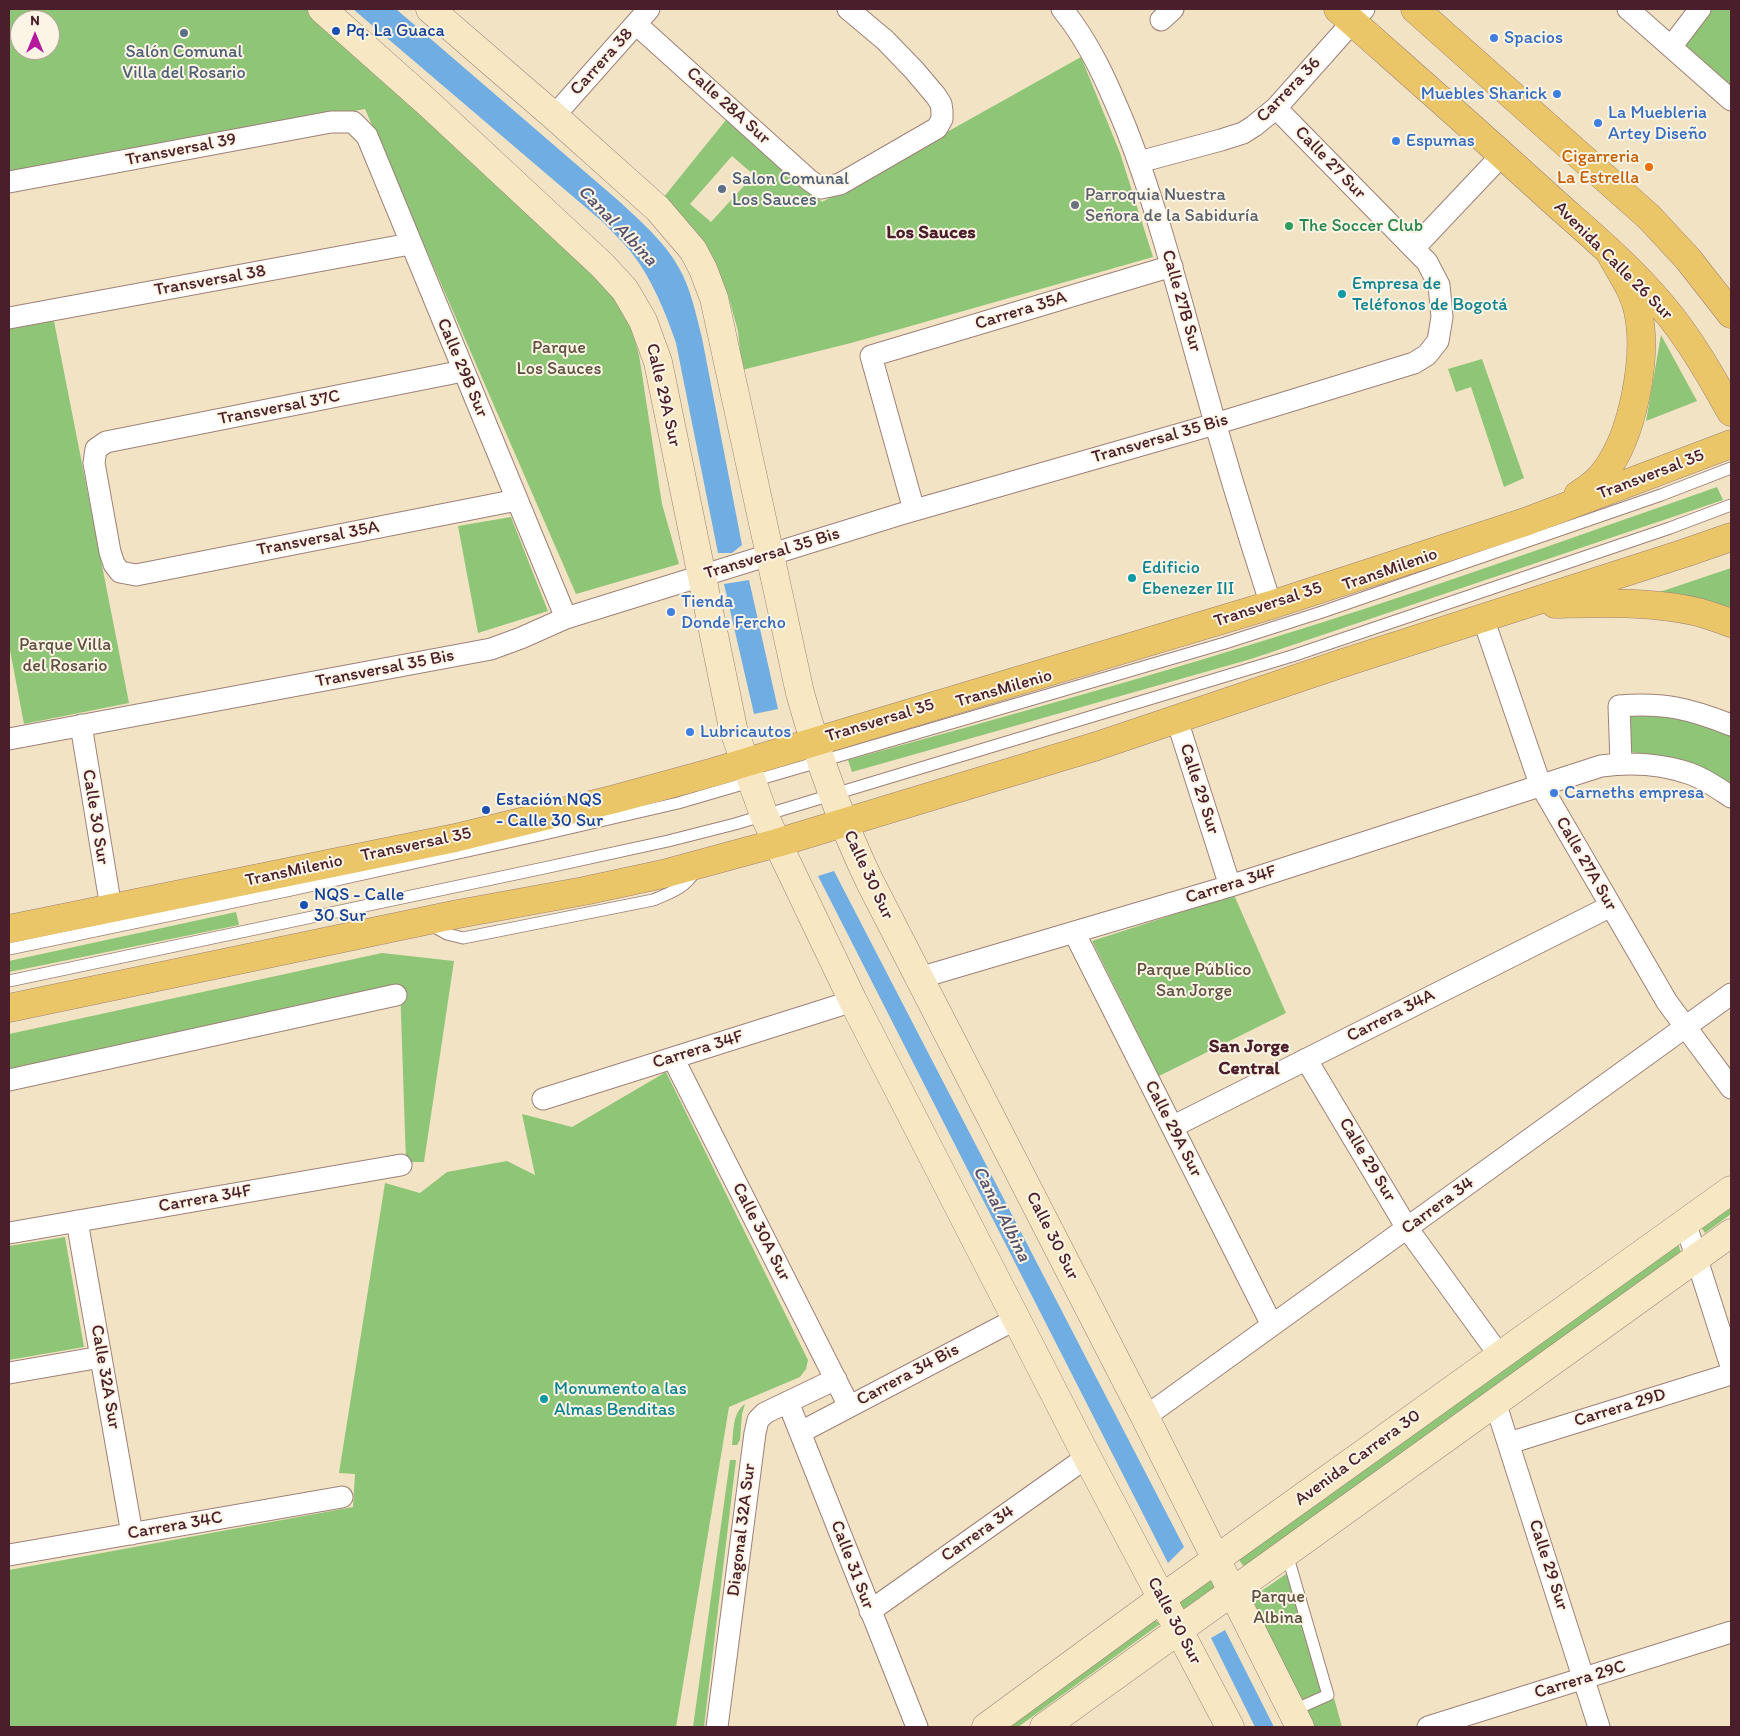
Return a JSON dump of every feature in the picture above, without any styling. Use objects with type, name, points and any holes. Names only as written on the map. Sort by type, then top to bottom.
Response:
[{"type":"main road","points":[[1415,9],[1649,217],[1688,259],[1731,314]]},
{"type":"main road","name":"Avenida Calle 26 Sur","points":[[1351,13],[1502,155],[1610,253],[1646,289],[1675,322],[1697,354],[1731,412]]},
{"type":"main road","points":[[1556,510],[1586,490],[1604,473],[1626,431],[1635,400],[1640,357],[1638,312],[1627,285],[1610,253]]},
{"type":"main road","name":"Transversal 35","points":[[9,929],[455,838],[615,799],[748,772],[1525,522],[1731,444]]},
{"type":"main road","points":[[9,1008],[593,889],[777,843],[1097,746],[1343,663],[1731,537]]},
{"type":"main road","points":[[1524,605],[1594,603],[1644,605],[1698,612],[1731,623]]},
{"type":"street","name":"Calle 29A Sur","points":[[322,9],[602,264],[625,290],[643,321],[658,362],[710,573],[733,728],[748,772]]},
{"type":"street","name":"Calle 28A Sur","points":[[643,16],[809,180],[821,188],[840,184],[937,128],[942,119],[941,104],[914,70],[884,40],[848,9]]},
{"type":"street","name":"Calle 27B Sur","points":[[1062,9],[1080,34],[1100,70],[1117,106],[1139,162],[1172,266],[1215,424],[1271,605]]},
{"type":"street","points":[[1628,9],[1731,100]]},
{"type":"street","points":[[1671,47],[1700,9]]},
{"type":"street","points":[[432,10],[658,209],[693,250],[704,269],[714,298],[761,558],[818,751]]},
{"type":"street","name":"Carrera 36","points":[[1139,162],[1243,133],[1254,126],[1276,108],[1351,13]]},
{"type":"street","name":"Carrera 38","points":[[554,116],[643,16]]},
{"type":"street","name":"Calle 27 Sur","points":[[1276,108],[1427,262],[1439,285],[1442,317]]},
{"type":"street","name":"Transversal 39","points":[[9,182],[330,122],[353,122]]},
{"type":"street","name":"Calle 29B Sur","points":[[353,122],[367,136],[566,618]]},
{"type":"street","points":[[1414,248],[1502,155]]},
{"type":"street","name":"Transversal 38","points":[[9,318],[410,244]]},
{"type":"street","name":"Carrera 35A","points":[[914,510],[871,356],[1172,266]]},
{"type":"street","name":"Transversal 35 Bis","points":[[9,738],[491,649],[566,618],[710,573],[914,510],[1215,424],[1414,363],[1427,355],[1438,341],[1442,317]]},
{"type":"street","name":"Transversal 37C","points":[[120,572],[114,564],[110,552],[94,463],[96,449],[106,442],[463,370]]},
{"type":"street","name":"Transversal 35A","points":[[120,572],[136,575],[517,500]]},
{"type":"street","name":"Calle 27A Sur","points":[[1483,618],[1540,784],[1667,1002],[1731,1088]]},
{"type":"street","points":[[1621,763],[1619,706],[1662,705],[1688,710],[1731,725]]},
{"type":"street","name":"Calle 29 Sur","points":[[1177,720],[1230,886]]},
{"type":"street","name":"Calle 30 Sur","points":[[81,725],[111,908]]},
{"type":"street","name":"Calle 30 Sur","points":[[818,751],[844,823],[866,876],[1145,1417],[1296,1719]]},
{"type":"street","name":"Carrera 34F","points":[[919,978],[1230,886],[1540,784],[1601,766],[1621,763],[1658,766],[1691,774],[1731,797]]},
{"type":"street","name":"Calle 30 Sur","points":[[748,772],[764,815],[853,1001],[1087,1458],[1230,1727]]},
{"type":"street","name":"Carrera 34A","points":[[1172,1127],[1611,906]]},
{"type":"street","name":"Calle 29A Sur","points":[[1074,932],[1272,1325]]},
{"type":"street","name":"Carrera 34","points":[[1145,1417],[1731,994]]},
{"type":"street","points":[[9,1080],[396,995]]},
{"type":"street","name":"Carrera 34F","points":[[543,1099],[853,1001]]},
{"type":"street","name":"Calle 30A Sur","points":[[673,1058],[849,1406]]},
{"type":"street","name":"Calle 29 Sur","points":[[1306,1059],[1407,1228],[1500,1356]]},
{"type":"street","name":"Carrera 34F","points":[[9,1233],[401,1165]]},
{"type":"street","name":"Avenida Carrera 30","points":[[986,1727],[1162,1598],[1731,1190]]},
{"type":"street","name":"Calle 32A Sur","points":[[78,1221],[132,1534]]},
{"type":"street","points":[[1685,1222],[1731,1366]]},
{"type":"street","name":"Avenida Carrera 30","points":[[1044,1727],[1731,1233]]},
{"type":"street","name":"Carrera 34 Bis","points":[[800,1432],[1016,1319]]},
{"type":"street","points":[[9,1374],[101,1357]]},
{"type":"street","name":"Carrera 29D","points":[[1509,1443],[1731,1374]]},
{"type":"street","name":"Diagonal 32A Sur","points":[[717,1727],[754,1433],[758,1420],[765,1413],[836,1379]]},
{"type":"street","name":"Calle 31 Sur","points":[[788,1402],[917,1727]]},
{"type":"street","name":"Calle 29 Sur","points":[[1495,1402],[1599,1727]]},
{"type":"street","name":"Carrera 34","points":[[870,1611],[1087,1458]]},
{"type":"street","name":"Carrera 34C","points":[[9,1555],[342,1497]]},
{"type":"street","name":"Carrera 29C","points":[[1428,1727],[1731,1632]]},
{"type":"lane","name":"TransMilenio","points":[[818,751],[1225,643],[1313,615],[1661,495],[1731,468]]},
{"type":"lane","points":[[9,982],[668,841],[764,815],[1292,656],[1652,534],[1731,505]]},
{"type":"lane","name":"TransMilenio","points":[[9,950],[301,888],[678,803],[748,772]]},
{"type":"lane","points":[[1286,1552],[1328,1695],[1296,1719]]},
{"type":"green space","name":"Parque Los Sauces","points":[[9,9],[307,9],[588,267],[617,301],[632,330],[639,355],[662,504],[679,564],[576,594],[365,109],[9,173]]},
{"type":"green space","points":[[1703,9],[1731,9],[1731,90],[1674,46]]},
{"type":"green space","name":"Los Sauces","points":[[1081,57],[1120,153],[1153,257],[851,343],[742,370],[738,331],[728,295],[698,237],[663,198],[730,115],[773,153],[822,202]],"holes":[[[732,156],[754,175],[711,222],[690,204]]]},
{"type":"green space","name":"Parque Villa del Rosario","points":[[54,321],[129,703],[24,724],[9,645],[9,329]]},
{"type":"green space","points":[[1661,335],[1697,401],[1646,421]]},
{"type":"green space","points":[[1482,359],[1524,478],[1504,487],[1471,387],[1456,392],[1448,369]]},
{"type":"green space","points":[[1717,487],[1723,500],[1251,659],[852,772],[848,760],[1140,678],[1365,609]]},
{"type":"green space","points":[[511,517],[548,611],[478,633],[458,526]]},
{"type":"green space","points":[[1731,568],[1731,611],[1648,596]]},
{"type":"green space","points":[[1668,714],[1731,735],[1731,784],[1704,769],[1655,755],[1629,752],[1629,715]]},
{"type":"green space","name":"Parque Público San Jorge","points":[[1234,895],[1286,1013],[1159,1076],[1092,941]]},
{"type":"green space","points":[[236,912],[239,925],[9,972],[9,961]]},
{"type":"green space","points":[[382,953],[454,961],[424,1162],[406,1162],[400,985],[9,1069],[9,1034]]},
{"type":"green space","points":[[666,1072],[808,1360],[806,1369],[800,1377],[729,1407],[676,1727],[9,1727],[9,1570],[353,1507],[355,1474],[339,1473],[385,1183],[420,1193],[447,1172],[507,1161],[535,1175],[522,1114],[572,1127]]},
{"type":"green space","points":[[1731,1201],[1731,1214],[1705,1233],[1699,1224]]},
{"type":"green space","points":[[65,1237],[84,1347],[9,1360],[9,1246]]},
{"type":"green space","points":[[1678,1243],[1682,1256],[1244,1567],[1237,1557]]},
{"type":"green space","points":[[745,1404],[742,1414],[740,1440],[737,1445],[732,1445],[736,1417]]},
{"type":"green space","points":[[730,1460],[736,1460],[704,1727],[693,1727]]},
{"type":"green space","name":"Parque Albina","points":[[1289,1572],[1327,1701],[1334,1698],[1342,1727],[1313,1727],[1251,1598]]},
{"type":"green space","points":[[1212,1577],[1218,1585],[1179,1613],[1174,1603]]},
{"type":"green space","points":[[1153,1618],[1160,1624],[1018,1727],[1000,1727]]},
{"type":"water","name":"Canal Albina","points":[[353,9],[396,9],[620,202],[667,250],[687,285],[702,338],[742,545],[732,553],[718,553],[676,343],[657,296],[639,262],[604,223]]},
{"type":"water","points":[[749,580],[778,709],[754,714],[724,584]]},
{"type":"water","name":"Canal Albina","points":[[834,871],[1184,1547],[1168,1563],[818,876]]},
{"type":"water","points":[[1225,1630],[1274,1727],[1255,1727],[1211,1638]]},
{"type":"place","name":"Pq. La Guaca","points":[[336,31]]},
{"type":"place","name":"Salón Comunal Villa del Rosario","points":[[184,33]]},
{"type":"place","name":"Spacios","points":[[1494,38]]},
{"type":"place","name":"Muebles Sharick","points":[[1557,94]]},
{"type":"place","name":"La Muebleria Artey Diseño","points":[[1598,123]]},
{"type":"place","name":"Espumas","points":[[1396,141]]},
{"type":"place","name":"Cigarreria La Estrella","points":[[1649,167]]},
{"type":"place","name":"Salon Comunal Los Sauces","points":[[722,189]]},
{"type":"place","name":"Parroquia Nuestra Señora de la Sabiduría","points":[[1075,205]]},
{"type":"place","name":"The Soccer Club","points":[[1289,226]]},
{"type":"place","name":"Empresa de Teléfonos de Bogotá","points":[[1342,294]]},
{"type":"place","name":"Edificio Ebenezer III","points":[[1132,578]]},
{"type":"place","name":"Tienda Donde Fercho","points":[[671,612]]},
{"type":"place","name":"Lubricautos","points":[[690,732]]},
{"type":"place","name":"Carneths empresa","points":[[1554,793]]},
{"type":"place","name":"Estación NQS - Calle 30 Sur","points":[[486,810]]},
{"type":"place","name":"NQS - Calle 30 Sur","points":[[304,905]]},
{"type":"place","name":"Monumento a las Almas Benditas","points":[[544,1399]]},
{"type":"district","name":"Los Sauces","points":[[931,233]]},
{"type":"district","name":"San Jorge Central","points":[[1249,1058]]}]
